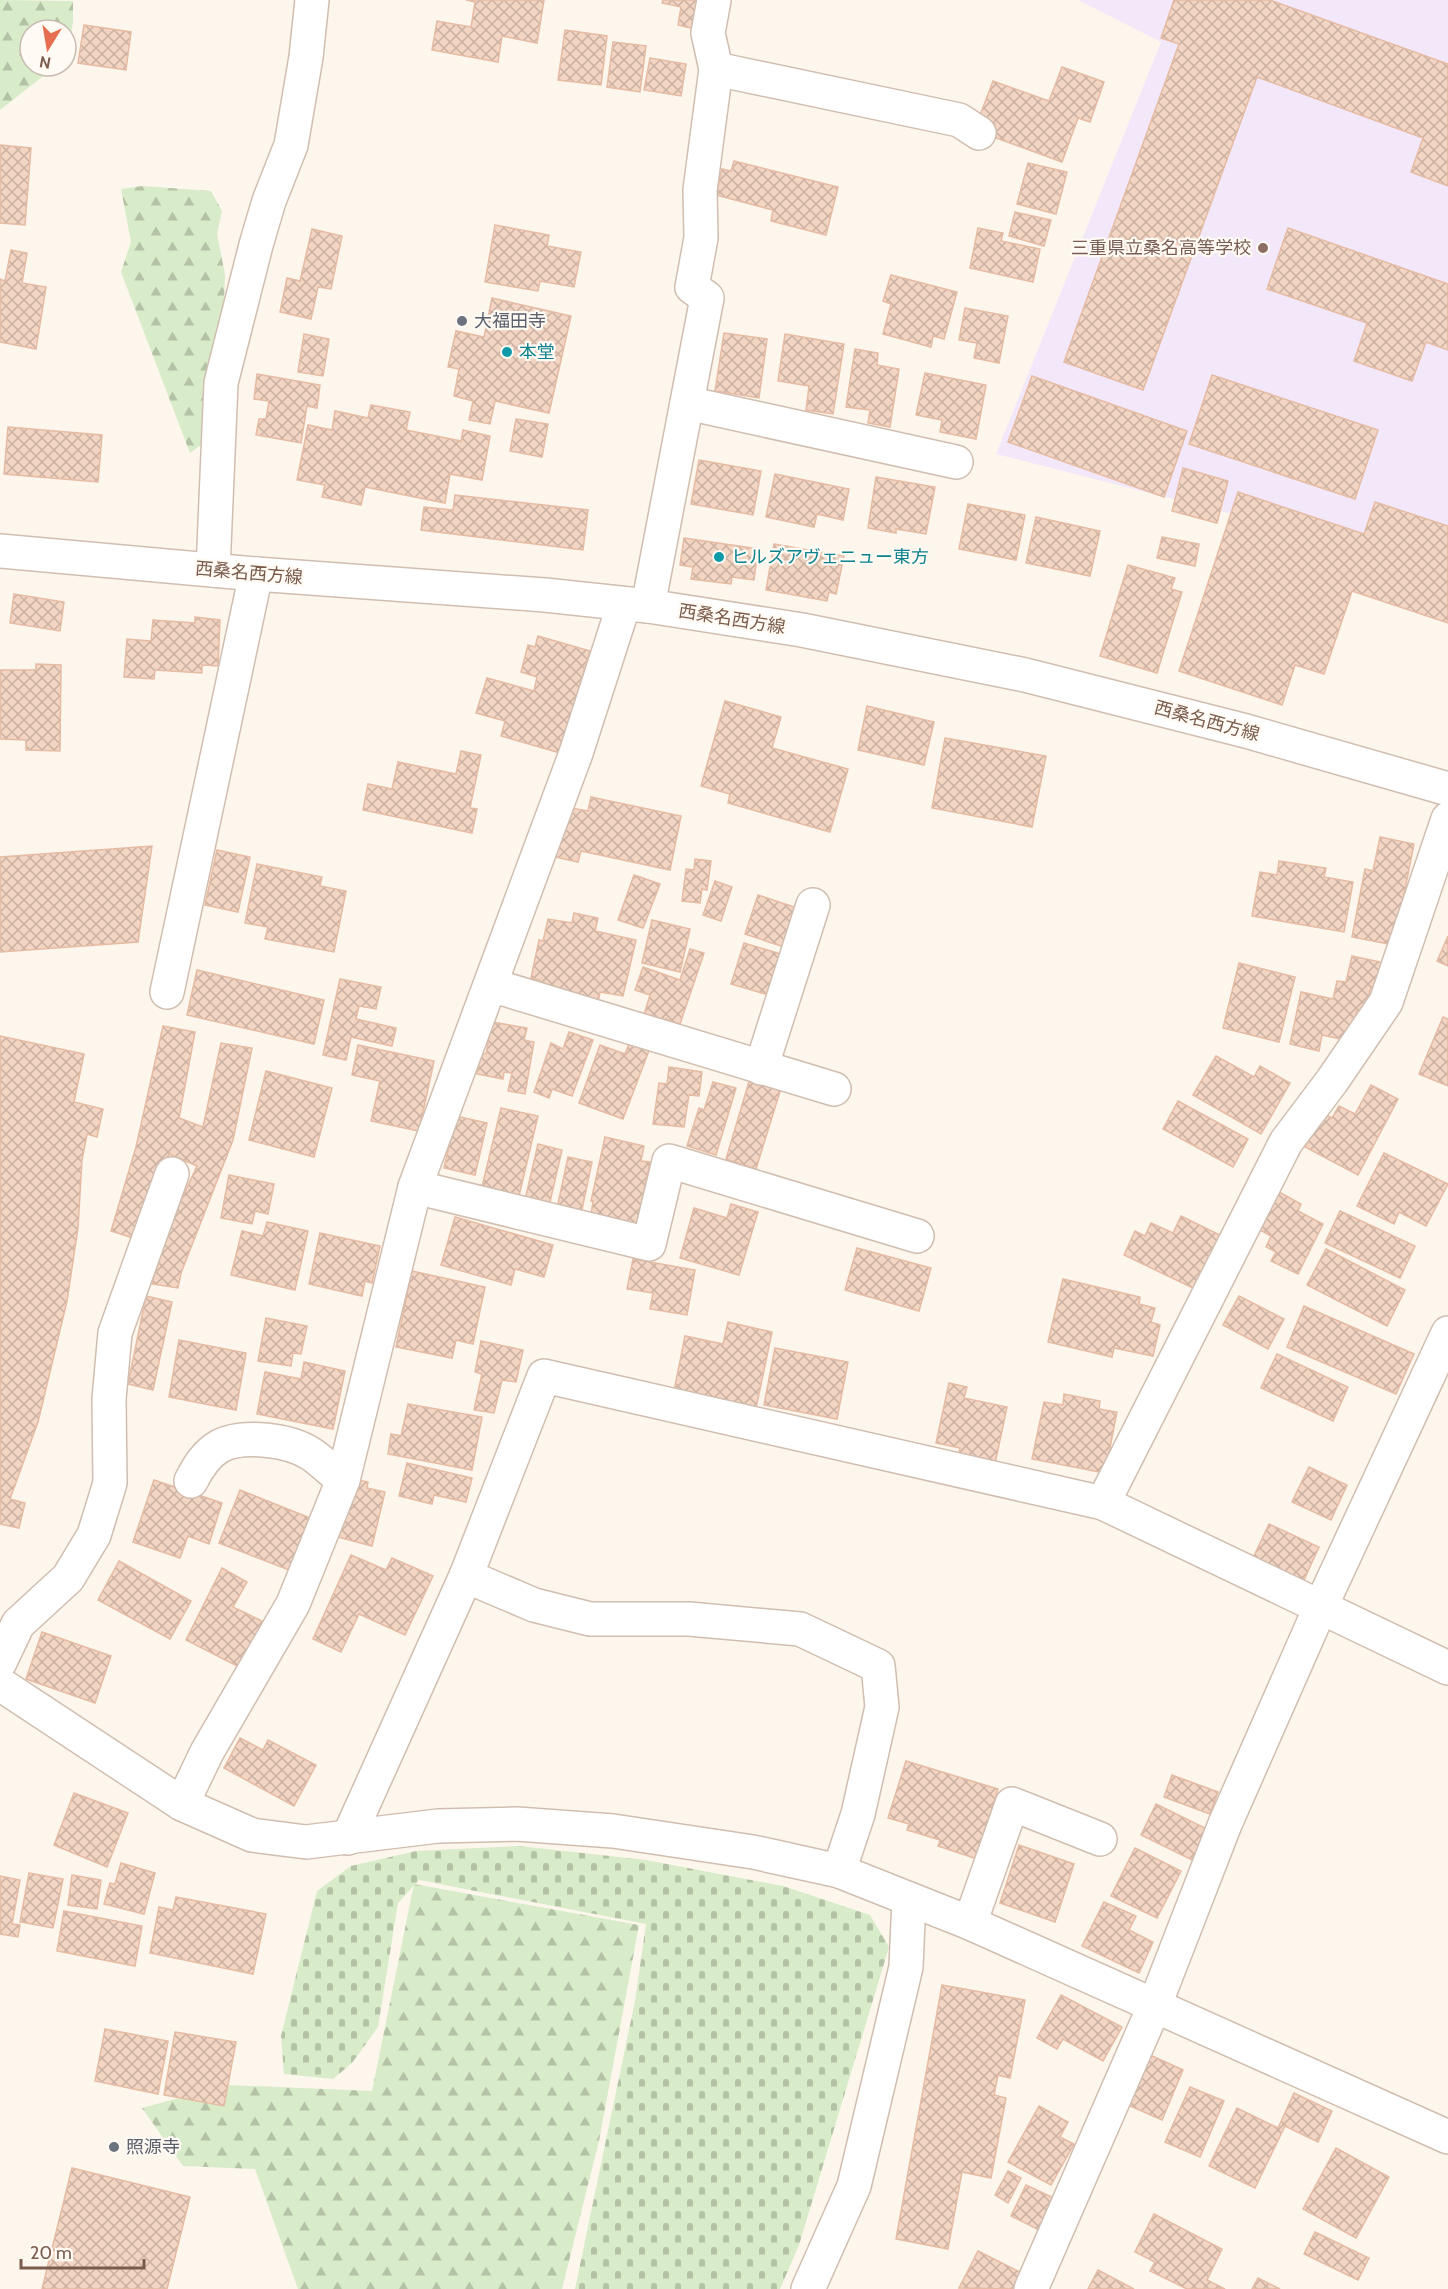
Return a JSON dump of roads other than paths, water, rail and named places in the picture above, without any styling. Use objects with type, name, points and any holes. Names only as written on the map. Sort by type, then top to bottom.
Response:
[{"type":"street","points":[[213,570],[221,383],[256,245],[269,201],[291,145],[306,57],[312,0]]},
{"type":"street","points":[[182,1804],[207,1752],[293,1604],[343,1480],[415,1187],[576,753],[636,605],[687,403],[707,298],[692,287],[701,238],[700,190],[716,69],[708,33],[714,0]]},
{"type":"street","points":[[716,69],[960,120],[979,133]]},
{"type":"street","points":[[687,403],[956,462]]},
{"type":"street","name":"西桑名西方線","points":[[0,551],[256,574],[545,595],[636,605],[802,630],[1025,675],[1246,731],[1448,789]]},
{"type":"street","points":[[167,992],[256,574]]},
{"type":"street","points":[[1102,1503],[1286,1142],[1332,1081],[1386,1002],[1448,819]]},
{"type":"street","points":[[761,1068],[813,905]]},
{"type":"street","points":[[491,985],[834,1089]]},
{"type":"street","points":[[415,1187],[649,1244],[669,1161],[917,1236]]},
{"type":"street","points":[[0,1662],[18,1624],[68,1578],[94,1535],[110,1483],[109,1399],[115,1334],[172,1174]]},
{"type":"street","points":[[1031,2289],[1154,2007],[1225,1824],[1321,1606],[1448,1333]]},
{"type":"street","points":[[348,1838],[466,1576],[544,1376],[1102,1503],[1448,1668]]},
{"type":"street","points":[[191,1481],[200,1463],[220,1446],[246,1439],[279,1442],[309,1452],[343,1480]]},
{"type":"street","points":[[466,1576],[534,1605],[590,1619],[689,1619],[800,1629],[878,1666],[882,1707],[858,1814],[839,1871]]},
{"type":"street","points":[[0,1684],[182,1804],[252,1835],[306,1842],[438,1826],[529,1825],[613,1831],[671,1839],[753,1852],[839,1871],[970,1923],[1448,2138]]},
{"type":"street","points":[[970,1923],[1012,1804],[1100,1839]]},
{"type":"street","points":[[808,2289],[854,2186],[906,1967],[909,1899]]},
{"type":"place","name":"三重県立桑名高等学校","points":[[1263,248]]},
{"type":"place","name":"大福田寺","points":[[462,321]]},
{"type":"place","name":"本堂","points":[[507,352]]},
{"type":"place","name":"ヒルズアヴェニュー東方","points":[[719,557]]},
{"type":"place","name":"照源寺","points":[[114,2147]]}]
